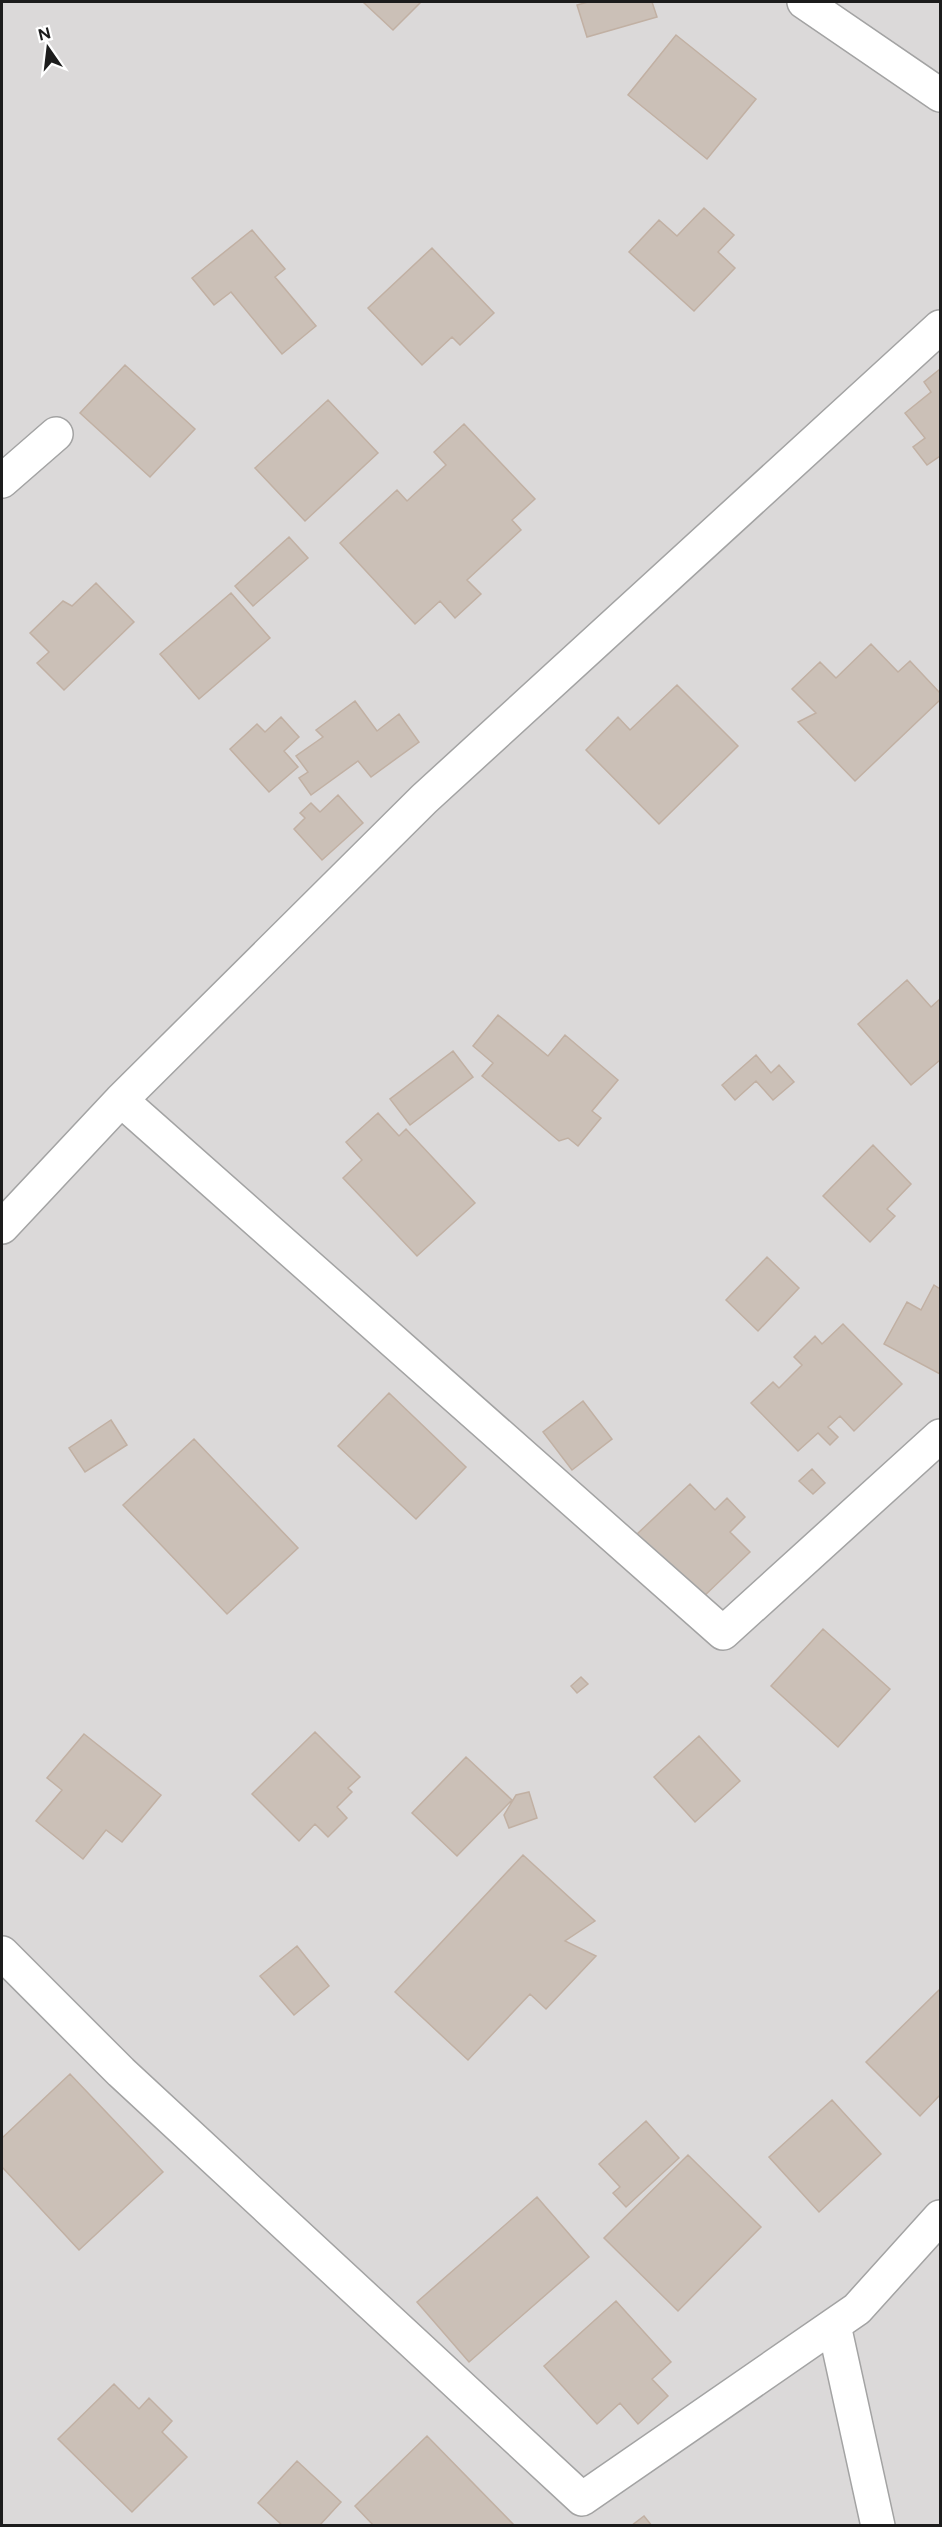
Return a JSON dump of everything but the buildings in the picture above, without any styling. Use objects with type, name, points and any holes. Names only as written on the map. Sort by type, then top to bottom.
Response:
[{"type":"street","points":[[804,2],[940,94]]},
{"type":"street","points":[[2,1227],[121,1100],[424,800],[940,327]]},
{"type":"street","points":[[2,481],[56,434]]},
{"type":"street","points":[[121,1100],[723,1633],[940,1436]]},
{"type":"street","points":[[2,1953],[121,2072],[582,2499],[857,2309],[940,2217]]},
{"type":"street","points":[[834,2325],[878,2526]]},
{"type":"shaded area","points":[[2,2],[940,2],[940,2525],[2,2525]]}]
